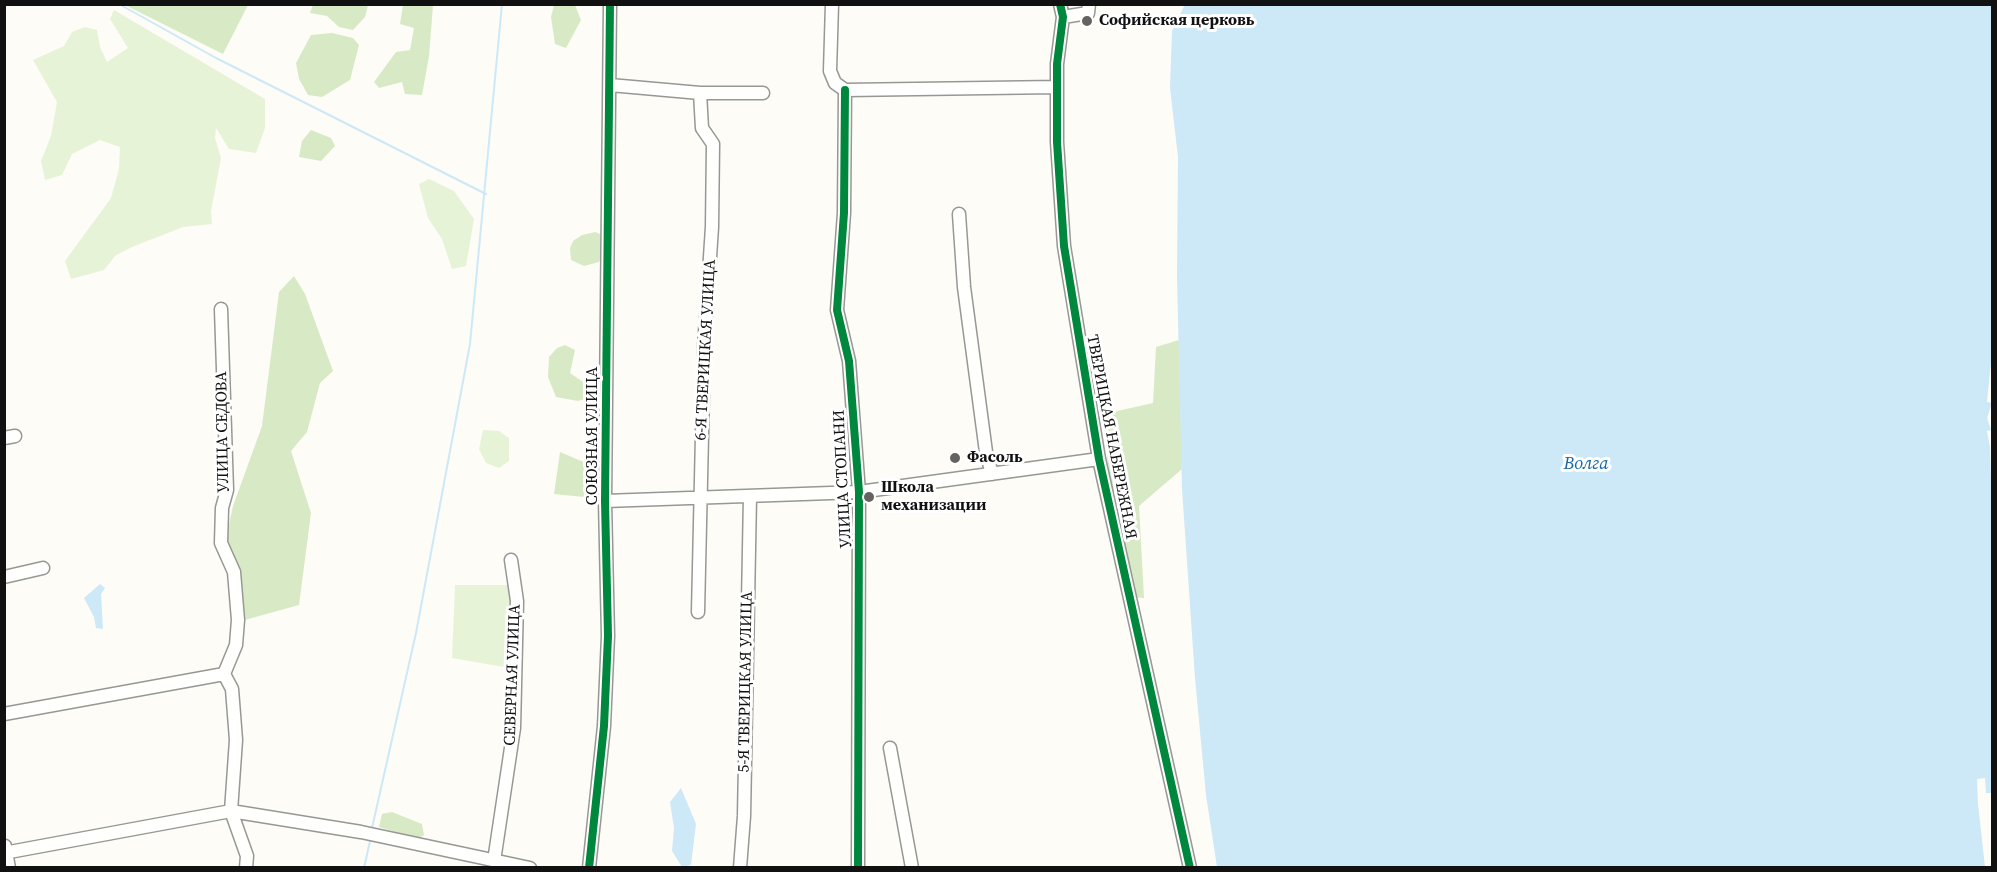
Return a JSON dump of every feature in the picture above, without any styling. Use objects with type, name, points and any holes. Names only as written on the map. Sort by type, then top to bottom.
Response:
[{"type":"street","name":"СОЮЗНАЯ УЛИЦА","points":[[589,867],[604,726],[608,636],[605,501],[610,4]]},
{"type":"street","points":[[832,4],[830,71],[835,83],[845,90],[1057,87]]},
{"type":"street","points":[[1062,11],[1088,13],[1089,4]]},
{"type":"street","name":"ТВЕРИЦКАЯ НАБЕРЕЖНАЯ","points":[[1062,11],[1057,87],[1057,142],[1064,246],[1098,459],[1190,867]]},
{"type":"street","points":[[610,85],[700,93],[763,93]]},
{"type":"street","name":"УЛИЦА СТОПАНИ","points":[[845,90],[844,213],[837,310],[849,361],[859,492],[861,648],[858,867]]},
{"type":"street","name":"6-Я ТВЕРИЦКАЯ УЛИЦА","points":[[698,612],[704,347],[712,227],[713,144],[702,128],[700,93]]},
{"type":"street","points":[[959,214],[964,287],[992,474]]},
{"type":"street","name":"УЛИЦА СЕДОВА","points":[[221,309],[227,490],[222,508],[221,543],[234,572],[238,620],[236,645],[224,674]]},
{"type":"street","points":[[605,501],[859,492],[1098,459]]},
{"type":"street","name":"5-Я ТВЕРИЦКАЯ УЛИЦА","points":[[740,867],[744,804],[750,496]]},
{"type":"street","name":"СЕВЕРНАЯ УЛИЦА","points":[[494,861],[514,728],[517,601],[511,560]]},
{"type":"street","points":[[4,577],[43,568]]},
{"type":"street","points":[[4,714],[224,674],[232,688],[236,740],[231,811],[247,856],[246,867]]},
{"type":"street","points":[[890,748],[912,867]]},
{"type":"street","points":[[9,867],[5,850],[231,811],[361,832],[530,867]]},
{"type":"green space","points":[[313,4],[368,5],[365,17],[353,30],[339,27],[327,16],[310,13]]},
{"type":"green space","points":[[125,5],[248,5],[223,54]]},
{"type":"green space","points":[[403,5],[433,5],[429,56],[422,95],[405,94],[402,82],[379,88],[374,82],[396,52],[410,50],[414,28],[400,24]]},
{"type":"green space","points":[[554,5],[575,5],[581,20],[566,48],[555,44],[551,17]]},
{"type":"green space","points":[[114,10],[265,99],[265,128],[256,153],[229,149],[216,128],[215,138],[221,158],[211,211],[212,224],[183,227],[116,255],[104,270],[71,279],[65,261],[111,198],[119,169],[120,147],[100,140],[72,154],[62,175],[45,180],[41,161],[51,136],[57,102],[33,60],[64,46],[72,32],[85,27],[97,30],[100,47],[107,62],[128,48],[110,19]]},
{"type":"green space","points":[[332,33],[353,38],[359,45],[350,80],[322,97],[308,95],[299,79],[296,63],[311,35]]},
{"type":"green space","points":[[311,130],[331,138],[335,146],[321,161],[299,157],[302,141]]},
{"type":"green space","points":[[429,179],[454,191],[474,219],[466,266],[452,269],[442,239],[428,218],[419,184]]},
{"type":"green space","points":[[595,232],[600,234],[603,250],[599,262],[584,266],[571,260],[570,248],[573,241],[582,235]]},
{"type":"green space","points":[[294,276],[305,294],[333,371],[320,383],[307,432],[291,451],[311,513],[299,605],[241,621],[225,543],[233,506],[262,426],[279,292]]},
{"type":"green space","points":[[1179,340],[1182,469],[1139,506],[1144,598],[1133,597],[1108,470],[1104,414],[1153,403],[1156,347]]},
{"type":"green space","points":[[565,345],[575,350],[570,373],[583,382],[587,398],[578,401],[556,397],[548,377],[549,357],[557,348]]},
{"type":"green space","points":[[483,430],[499,431],[509,438],[509,461],[499,468],[486,463],[479,449]]},
{"type":"green space","points":[[560,452],[586,463],[596,475],[594,498],[554,494]]},
{"type":"green space","points":[[455,585],[508,585],[512,604],[504,667],[452,658]]},
{"type":"green space","points":[[392,812],[422,824],[424,835],[418,839],[379,827],[382,814]]},
{"type":"water","name":"Волга","points":[[1185,4],[1992,5],[1992,352],[1987,402],[1992,403],[1987,418],[1991,430],[1987,431],[1990,447],[1992,514],[1992,867],[1217,867],[1206,795],[1195,678],[1182,489],[1177,277],[1178,157],[1170,88],[1172,31]]},
{"type":"water","points":[[100,584],[105,588],[101,594],[103,629],[96,628],[94,617],[84,598]]},
{"type":"water","points":[[681,788],[696,824],[691,865],[682,867],[672,851],[674,828],[670,802]]},
{"type":"pier","points":[[1985,778],[1986,793],[1991,793],[1992,800],[1992,867],[1985,867],[1978,804],[1977,779]]},
{"type":"waterway","points":[[119,4],[216,58],[486,194]]},
{"type":"waterway","points":[[372,828],[416,633],[470,344],[502,4]]},
{"type":"waterway","points":[[364,868],[370,841]]},
{"type":"cycle path","points":[[589,868],[604,726],[608,636],[605,501],[610,4]]},
{"type":"cycle path","points":[[1060,4],[1063,17],[1057,64],[1057,142],[1064,246],[1099,459],[1190,868]]},
{"type":"cycle path","points":[[845,90],[844,213],[837,310],[849,361],[859,492],[858,868]]},
{"type":"place","name":"Софийская церковь","points":[[1087,21]]},
{"type":"place","name":"Фасоль","points":[[955,458]]},
{"type":"place","name":"Школа механизации","points":[[869,497]]}]
